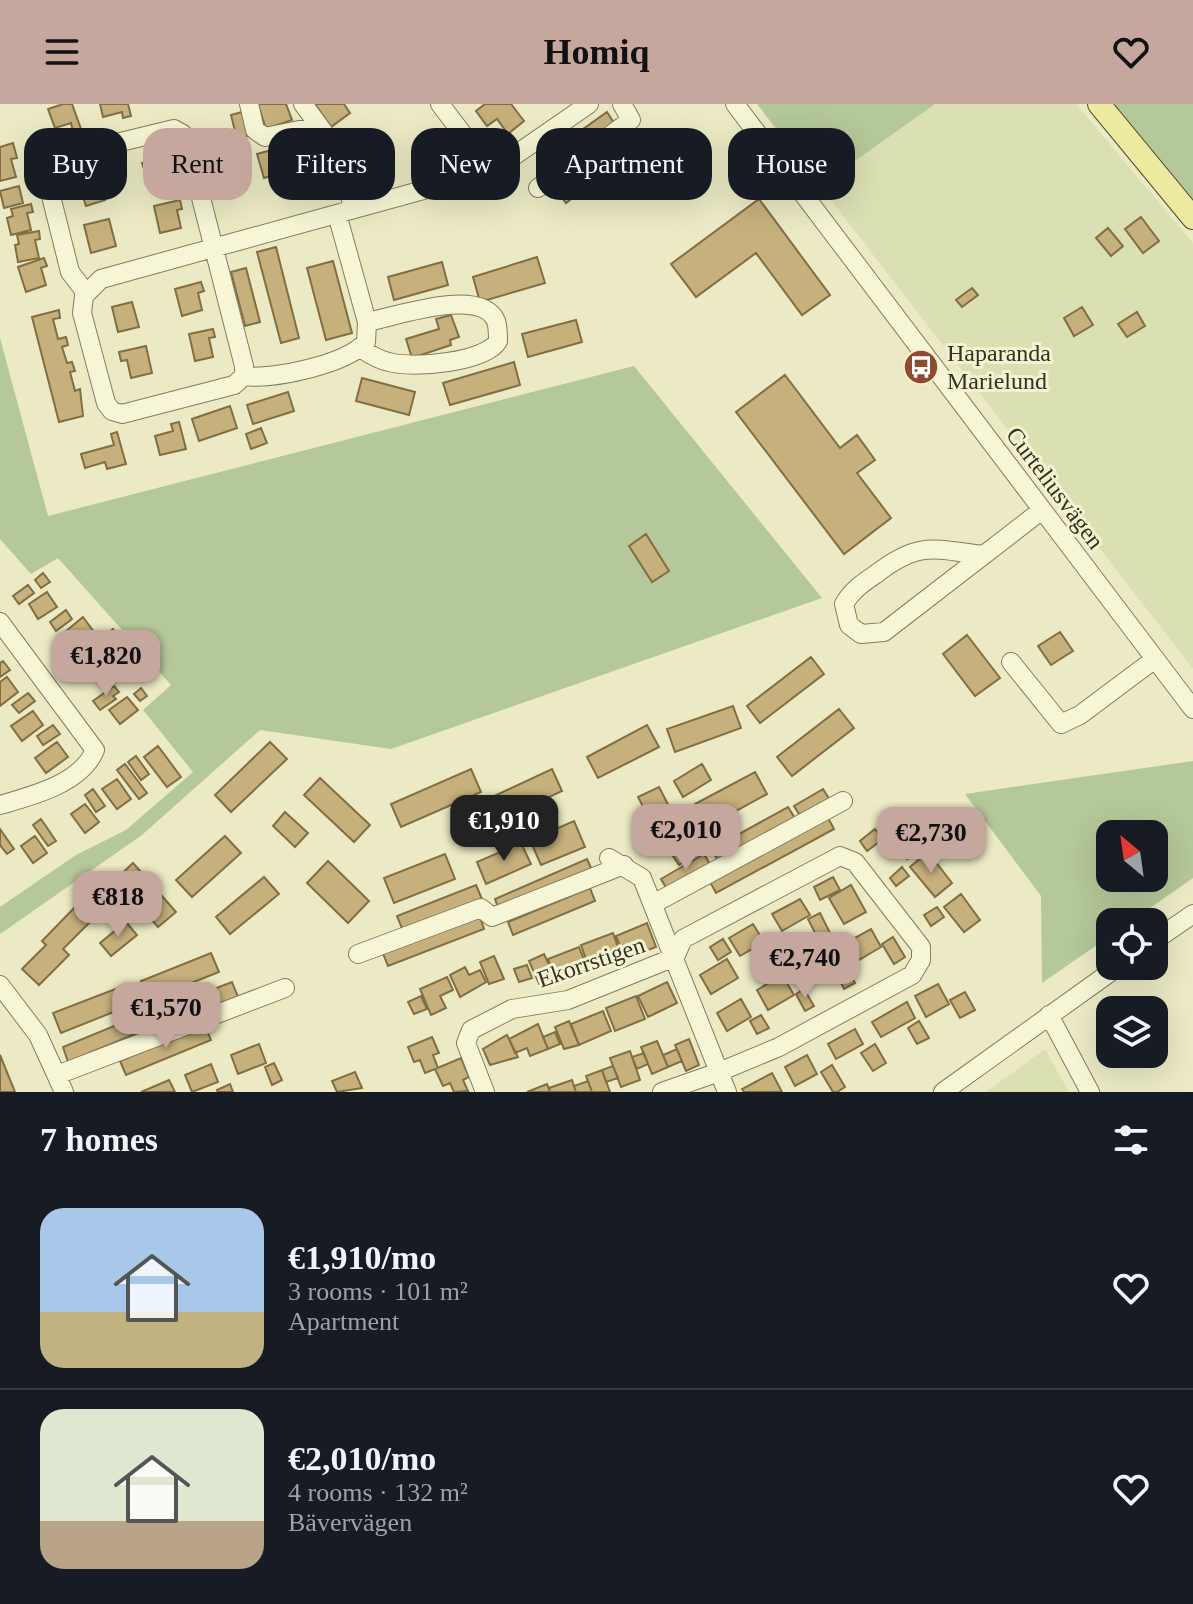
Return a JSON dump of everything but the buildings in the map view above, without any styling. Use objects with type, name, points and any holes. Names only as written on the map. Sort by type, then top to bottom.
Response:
[{"type":"main road","points":[[1099,104],[1193,218]]},
{"type":"street","points":[[249,104],[255,130],[265,137],[319,126]]},
{"type":"street","points":[[303,104],[334,146],[346,212],[367,322],[368,336],[349,357],[261,378],[244,376],[234,385],[122,414],[112,411],[106,403],[82,313],[86,293],[101,279],[346,212],[411,193]]},
{"type":"street","points":[[440,104],[458,128]]},
{"type":"street","points":[[520,150],[589,104]]},
{"type":"street","points":[[620,128],[631,120],[622,104]]},
{"type":"street","name":"Curteliusvägen","points":[[735,104],[1193,709]]},
{"type":"street","points":[[86,293],[70,272],[47,180],[48,167],[63,156],[168,128],[183,134],[215,248],[244,376]]},
{"type":"street","points":[[360,348],[390,363],[426,366],[486,352],[498,341],[496,322],[491,315],[461,303],[367,322]]},
{"type":"street","points":[[983,555],[929,549],[900,555],[851,592],[844,604],[849,625],[861,634],[884,632],[1042,510]]},
{"type":"street","points":[[0,622],[95,750],[92,757],[59,785],[0,805]]},
{"type":"street","points":[[1011,662],[1061,724],[1080,715],[1155,659]]},
{"type":"street","points":[[653,904],[843,801]]},
{"type":"street","points":[[662,1092],[779,1047],[912,975],[921,960],[921,947],[855,862],[840,856],[683,939],[675,957]]},
{"type":"street","points":[[358,954],[481,908],[492,917],[616,861],[642,878],[675,957]]},
{"type":"street","points":[[1168,931],[1193,914]]},
{"type":"street","name":"Ekorrstigen","points":[[485,1092],[466,1043],[471,1030],[512,1009],[568,1000],[675,957],[727,1092]]},
{"type":"street","points":[[943,1092],[1099,980]]},
{"type":"street","points":[[0,985],[38,1035],[60,1083],[285,988]]},
{"type":"street","points":[[1049,1015],[1090,1092]]},
{"type":"green space","points":[[757,104],[935,104],[855,161],[855,128],[775,128]]},
{"type":"green space","points":[[935,104],[1076,104],[1193,243],[1193,669],[831,200],[855,200],[855,161]]},
{"type":"green space","points":[[1112,104],[1193,104],[1193,203]]},
{"type":"green space","points":[[0,338],[48,516],[634,366],[822,598],[391,749],[260,730],[142,835],[0,934],[0,907],[76,855],[126,830],[193,772],[143,710],[171,685],[58,558],[31,574],[0,539]]},
{"type":"green space","points":[[1193,761],[1193,878],[1150,908],[1096,908],[1096,946],[1042,983],[1041,896],[965,794]]},
{"type":"green space","points":[[1045,1049],[1069,1092],[986,1092]]},
{"type":"place","name":"Haparanda Marielund","points":[[921,367]]}]
